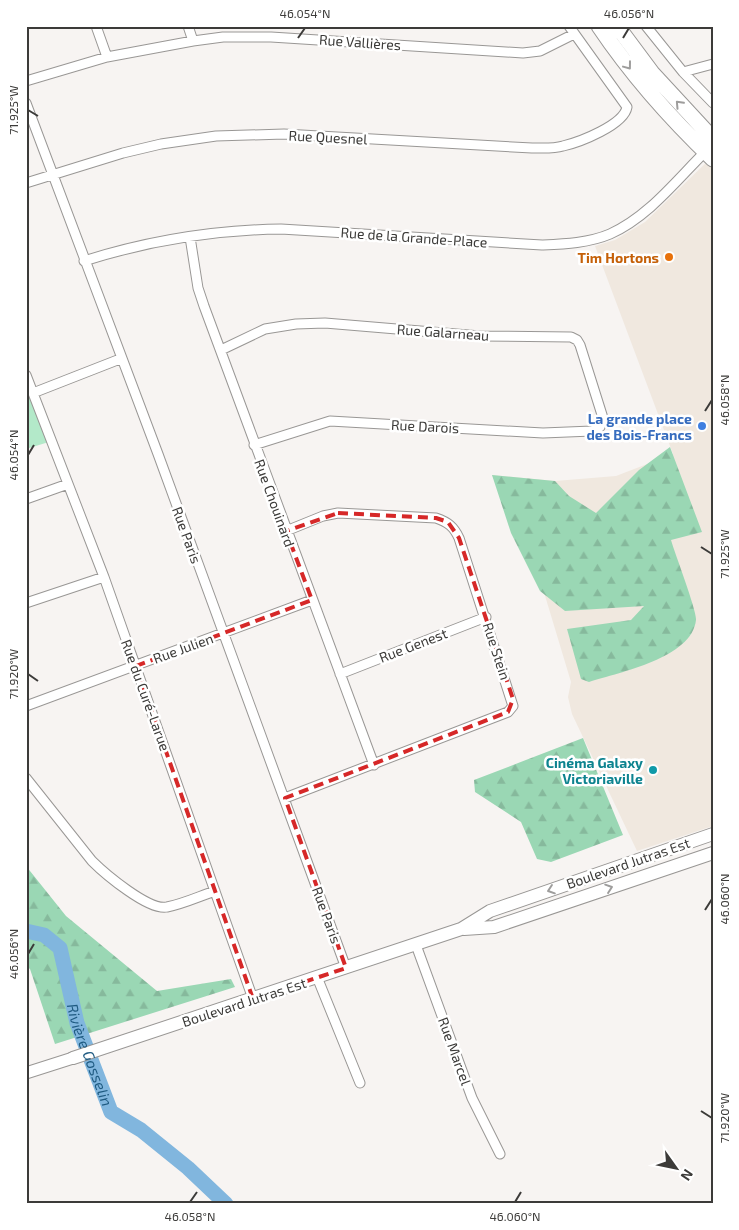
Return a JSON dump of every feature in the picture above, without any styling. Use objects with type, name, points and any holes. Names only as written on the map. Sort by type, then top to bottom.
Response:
[{"type":"main road","points":[[599,26],[638,80],[680,127],[711,148]]},
{"type":"main road","points":[[617,26],[711,148]]},
{"type":"main road","name":"Boulevard Jutras Est","points":[[73,1058],[461,929],[490,911],[713,834]]},
{"type":"main road","name":"Boulevard Jutras Est","points":[[461,929],[494,927],[713,853]]},
{"type":"street","points":[[96,26],[107,56]]},
{"type":"street","points":[[188,26],[193,41]]},
{"type":"street","points":[[646,26],[683,72],[713,103]]},
{"type":"street","name":"Rue Vallières","points":[[26,81],[107,56],[223,37],[272,37],[523,52],[540,51],[571,30]]},
{"type":"street","name":"Rue Quesnel","points":[[26,182],[161,144],[216,136],[253,134],[549,148],[579,140],[614,124],[626,113],[625,101],[571,30]]},
{"type":"street","points":[[683,72],[713,64]]},
{"type":"street","name":"Rue Paris","points":[[26,103],[120,359],[158,454],[346,968]]},
{"type":"street","name":"Rue de la Grande-Place","points":[[84,261],[190,237],[229,231],[281,229],[520,245],[547,245],[585,240],[616,231],[645,211],[711,148]]},
{"type":"street","name":"Rue Chouinard","points":[[190,237],[198,288],[254,446],[374,765]]},
{"type":"street","name":"Rue Galarneau","points":[[221,350],[265,329],[296,324],[325,323],[480,336],[571,337],[577,340],[580,345],[603,418],[600,427]]},
{"type":"street","points":[[33,393],[120,359]]},
{"type":"street","name":"Rue du Curé-Larue","points":[[26,375],[104,577],[254,999]]},
{"type":"street","name":"Rue Darois","points":[[254,446],[330,421],[543,432],[592,431],[600,427]]},
{"type":"street","points":[[26,499],[68,484]]},
{"type":"street","name":"Rue Stein","points":[[285,798],[508,712],[513,706],[486,617],[459,538],[455,529],[448,522],[436,518],[338,513],[323,516],[286,531]]},
{"type":"street","points":[[26,603],[104,577]]},
{"type":"street","name":"Rue Julien","points":[[26,706],[312,600]]},
{"type":"street","name":"Rue Genest","points":[[340,674],[486,617]]},
{"type":"street","points":[[26,778],[92,861],[102,871],[150,904],[166,908],[216,891]]},
{"type":"street","name":"Rue Marcel","points":[[416,944],[472,1098],[500,1154]]},
{"type":"street","points":[[317,977],[360,1083]]},
{"type":"street","name":"Boulevard Jutras Est","points":[[26,1073],[73,1058]]},
{"type":"highlighted area","points":[[338,513],[436,518],[448,522],[459,538],[513,699],[508,712],[285,798],[346,968],[253,999],[136,666],[312,600],[286,531]]},
{"type":"shaded area","points":[[713,156],[713,826],[637,851],[572,714],[568,697],[571,682],[543,589],[492,475],[555,481],[616,476],[673,454],[595,246],[615,240],[645,222]]},
{"type":"green space","points":[[26,375],[52,441],[26,449]]},
{"type":"green space","points":[[670,447],[702,532],[671,540],[690,594],[695,615],[696,620],[692,633],[669,654],[653,662],[589,682],[581,679],[567,629],[631,620],[644,606],[565,611],[540,591],[511,533],[492,475],[555,481],[569,496],[596,513],[639,470]]},
{"type":"green space","points":[[583,738],[623,835],[551,862],[537,859],[521,822],[475,792],[474,780]]},
{"type":"green space","points":[[26,866],[66,916],[157,991],[231,979],[235,987],[55,1044],[30,969],[26,966]]},
{"type":"waterway","name":"Rivière Gosselin","points":[[26,931],[44,935],[60,948],[77,1023],[111,1112],[141,1130],[188,1168],[226,1204]]},
{"type":"place","name":"Tim Hortons","points":[[669,257]]},
{"type":"place","name":"La grande place des Bois-Francs","points":[[702,426]]},
{"type":"place","name":"Cinéma Galaxy Victoriaville","points":[[653,770]]}]
